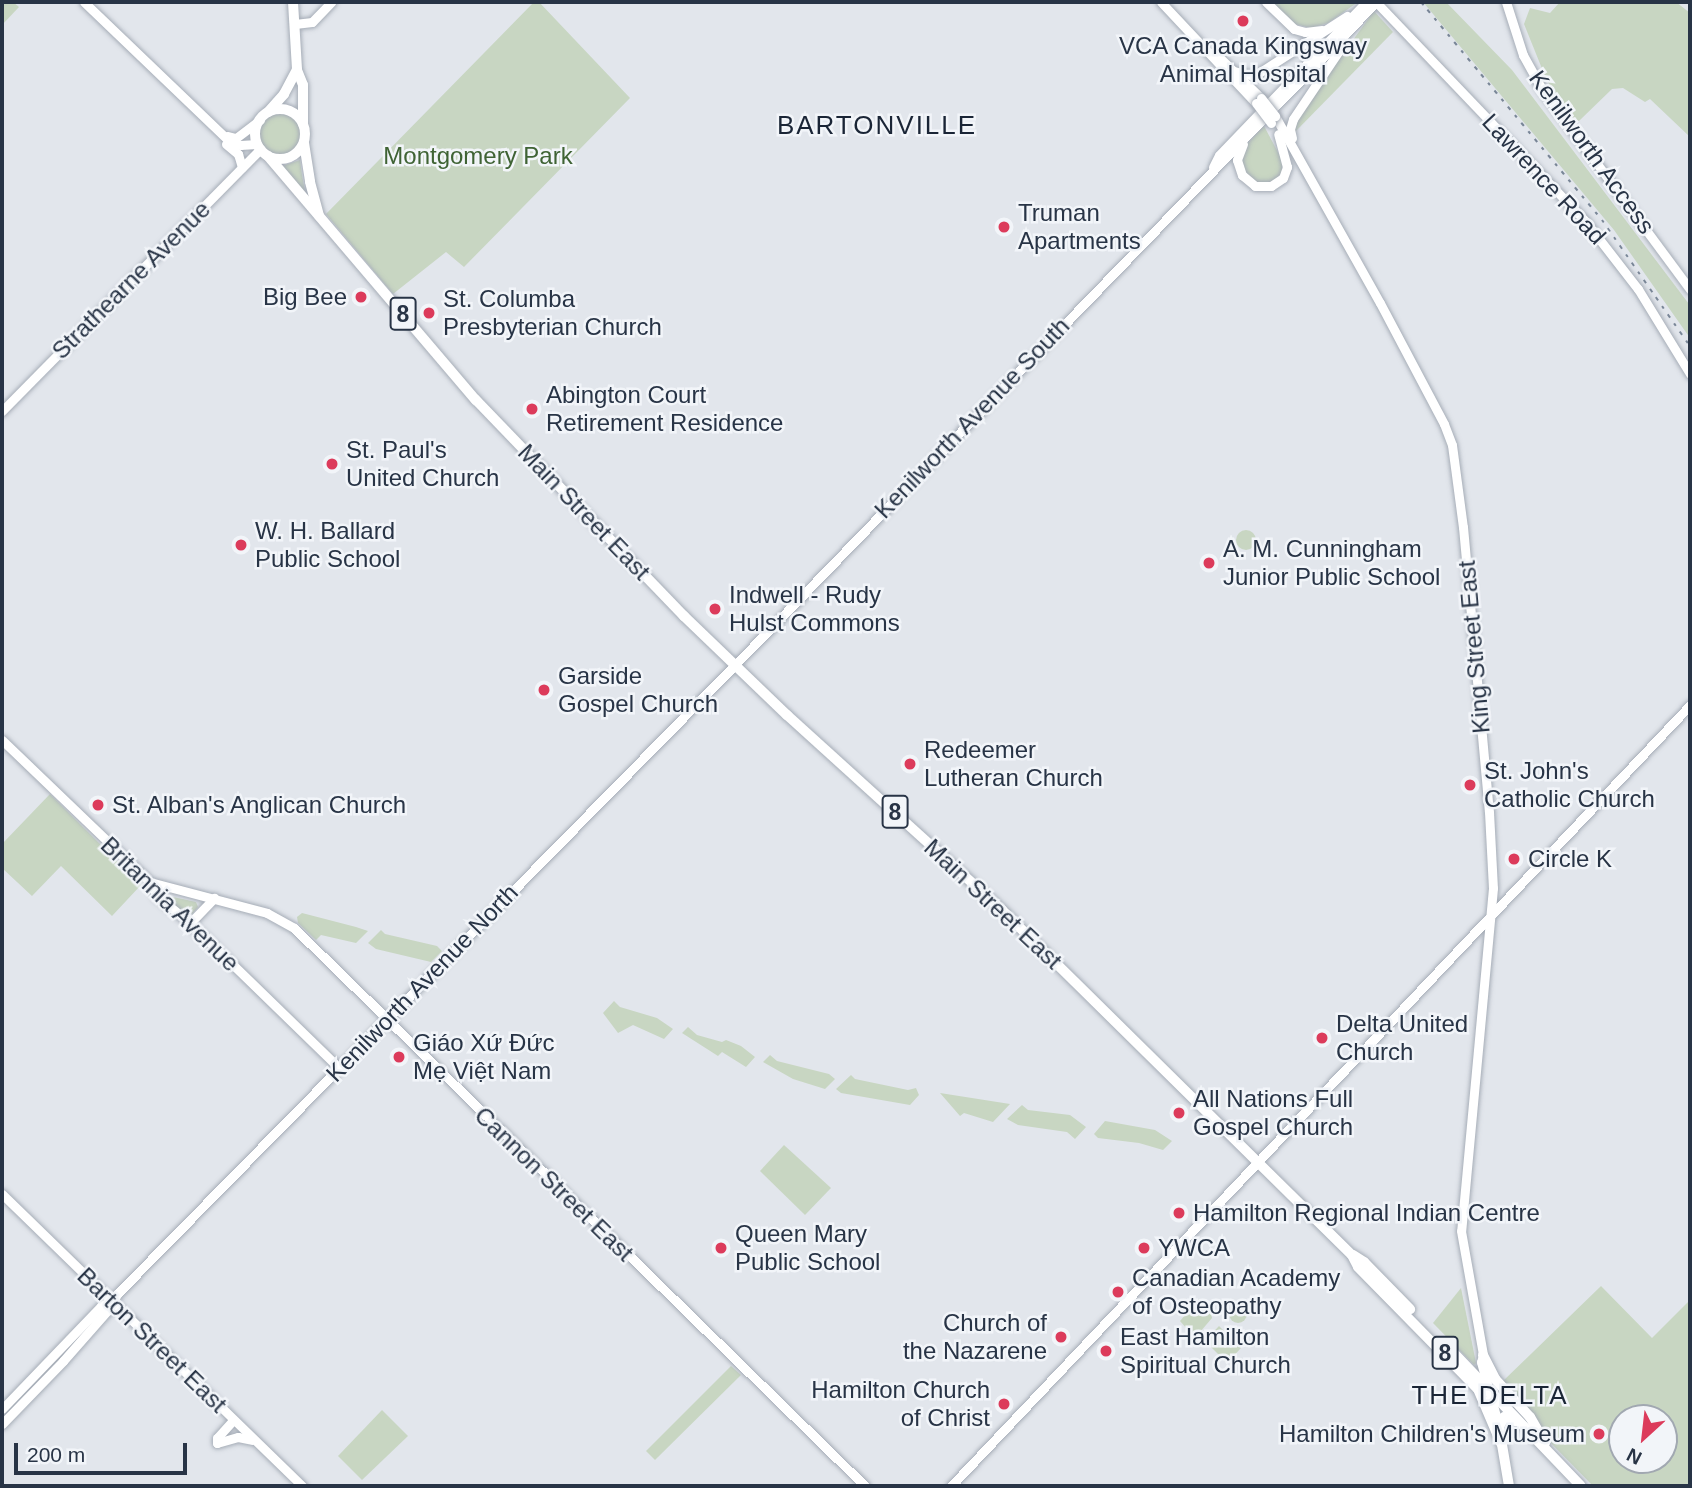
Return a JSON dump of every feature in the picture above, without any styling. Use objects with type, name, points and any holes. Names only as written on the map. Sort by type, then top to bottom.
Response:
[{"type":"main road","points":[[84,2],[235,144],[288,158],[299,150],[304,142],[303,85],[297,71],[293,2]]},
{"type":"main road","points":[[295,24],[312,22],[331,2]]},
{"type":"main road","name":"King Street East","points":[[1161,2],[1210,53],[1234,71],[1297,150],[1306,174],[1345,237],[1450,436],[1463,527],[1488,799],[1492,915],[1461,1220],[1464,1254],[1488,1388],[1499,1427],[1509,1486]]},
{"type":"main road","points":[[1266,2],[1294,29],[1309,32],[1327,29]]},
{"type":"main road","name":"Lawrence Road","points":[[1376,2],[1604,244],[1638,289],[1690,374]]},
{"type":"main road","name":"Kenilworth Avenue South","points":[[734,666],[1210,170],[1245,139],[1376,2]]},
{"type":"main road","points":[[1234,71],[1243,76],[1254,76],[1365,4]]},
{"type":"main road","name":"Kenilworth Avenue South","points":[[1210,170],[1219,155],[1365,4]]},
{"type":"main road","name":"Kenilworth Access","points":[[1504,4],[1523,55],[1541,88],[1690,289]]},
{"type":"main road","points":[[1297,150],[1290,133],[1293,119],[1363,16]]},
{"type":"main road","name":"King Street East","points":[[1210,53],[1214,61],[1258,101]]},
{"type":"main road","points":[[222,133],[236,138],[264,116],[284,94],[297,71]]},
{"type":"main road","points":[[262,150],[255,131],[264,116],[279,109],[291,112],[303,125]]},
{"type":"main road","name":"King Street East","points":[[1273,120],[1297,166],[1306,174]]},
{"type":"main road","points":[[222,133],[225,143],[240,158],[242,167]]},
{"type":"main road","points":[[1245,139],[1238,158],[1238,167],[1249,183],[1268,187],[1278,183],[1287,167],[1278,134]]},
{"type":"main road","name":"Main Street East","points":[[304,142],[319,216]]},
{"type":"main road","name":"Strathearne Avenue","points":[[2,411],[242,167],[262,150]]},
{"type":"main road","name":"Main Street East","points":[[262,150],[306,205],[319,216],[476,400],[734,666],[1002,910],[1352,1255],[1374,1272],[1581,1486]]},
{"type":"main road","name":"Kenilworth Avenue North","points":[[2,1409],[734,666]]},
{"type":"main road","points":[[951,1486],[1690,705]]},
{"type":"main road","name":"Britannia Avenue","points":[[2,740],[150,882],[157,896],[190,923],[339,1068]]},
{"type":"main road","name":"Cannon Street East","points":[[150,882],[259,910],[286,922],[864,1486]]},
{"type":"main road","points":[[190,923],[214,898]]},
{"type":"main road","name":"Barton Street East","points":[[2,1194],[302,1486]]},
{"type":"main road","name":"Main Street East","points":[[1352,1255],[1359,1267],[1481,1393],[1501,1443]]},
{"type":"main road","name":"Kenilworth Avenue North","points":[[2,1424],[72,1351],[107,1311],[111,1301]]},
{"type":"main road","points":[[1483,1355],[1495,1379],[1530,1417],[1559,1464]]},
{"type":"main road","points":[[1499,1427],[1502,1419],[1507,1417],[1530,1432]]},
{"type":"main road","points":[[233,1420],[217,1438],[217,1443],[238,1437],[255,1442]]},
{"type":"green space","points":[[2,2],[13,2],[19,7],[2,25]]},
{"type":"green space","name":"Montgomery Park","points":[[539,2],[630,98],[464,267],[446,252],[393,294],[326,214],[533,3]]},
{"type":"green space","points":[[1271,2],[1358,2],[1328,23],[1311,28],[1295,24]]},
{"type":"green space","points":[[1423,2],[1446,2],[1512,70],[1689,304],[1690,338],[1614,230]]},
{"type":"green space","points":[[1560,2],[1676,2],[1690,13],[1690,137],[1650,99],[1645,102],[1623,88],[1612,89],[1579,121],[1574,119],[1547,81],[1524,24],[1530,8],[1550,13]]},
{"type":"green space","points":[[1374,11],[1393,32],[1294,133],[1295,120]]},
{"type":"green space","points":[[280,114],[295,120],[301,135],[295,150],[280,156],[265,150],[259,135],[265,120]]},
{"type":"green space","points":[[1264,126],[1281,158],[1283,171],[1275,181],[1259,184],[1242,170],[1241,155],[1245,146]]},
{"type":"green space","points":[[300,160],[302,175],[305,192],[282,166]]},
{"type":"green space","points":[[1246,530],[1253,533],[1256,540],[1253,547],[1246,550],[1239,547],[1236,540],[1239,533]]},
{"type":"green space","points":[[50,794],[141,885],[112,916],[61,866],[32,896],[2,868],[2,844]]},
{"type":"green space","points":[[164,895],[196,902],[198,907],[189,918]]},
{"type":"green space","points":[[302,913],[368,931],[356,943],[321,935],[316,940],[298,923],[297,917]]},
{"type":"green space","points":[[381,930],[385,934],[437,946],[442,951],[431,962],[376,949],[368,943]]},
{"type":"green space","points":[[614,1001],[620,1007],[657,1018],[673,1029],[664,1039],[633,1025],[618,1033],[603,1013]]},
{"type":"green space","points":[[688,1027],[697,1035],[722,1042],[726,1040],[741,1046],[755,1057],[746,1067],[722,1052],[718,1056],[682,1033]]},
{"type":"green space","points":[[770,1055],[777,1061],[829,1074],[835,1079],[825,1089],[793,1079],[763,1062]]},
{"type":"green space","points":[[851,1075],[855,1079],[908,1090],[916,1088],[919,1095],[910,1105],[841,1093],[836,1089]]},
{"type":"green space","points":[[940,1093],[1010,1104],[993,1122],[964,1113],[960,1116]]},
{"type":"green space","points":[[1022,1105],[1028,1110],[1070,1115],[1086,1127],[1075,1139],[1067,1132],[1018,1125],[1007,1119]]},
{"type":"green space","points":[[1105,1121],[1155,1130],[1172,1141],[1163,1150],[1139,1143],[1098,1138],[1094,1134]]},
{"type":"green space","points":[[784,1145],[831,1188],[805,1215],[760,1171]]},
{"type":"green space","points":[[1601,1286],[1652,1338],[1690,1300],[1690,1486],[1593,1486],[1546,1438],[1536,1417],[1503,1381]]},
{"type":"green space","points":[[1461,1288],[1476,1363],[1474,1365],[1433,1323]]},
{"type":"green space","points":[[1199,1299],[1210,1310],[1212,1318],[1195,1338],[1180,1321]]},
{"type":"green space","points":[[1238,1305],[1244,1308],[1247,1314],[1244,1320],[1238,1323],[1232,1320],[1229,1314],[1232,1308]]},
{"type":"green space","points":[[1219,1326],[1241,1348],[1227,1363],[1205,1341]]},
{"type":"green space","points":[[731,1366],[741,1375],[655,1460],[646,1451]]},
{"type":"green space","points":[[382,1410],[408,1436],[362,1480],[338,1456]]},
{"type":"railway","points":[[1421,2],[1602,220],[1690,346]]},
{"type":"place","name":"VCA Canada Kingsway Animal Hospital","points":[[1243,21]]},
{"type":"place","name":"Truman Apartments","points":[[1004,227]]},
{"type":"place","name":"Big Bee","points":[[361,297]]},
{"type":"place","name":"St. Columba Presbyterian Church","points":[[429,313]]},
{"type":"place","name":"Abington Court Retirement Residence","points":[[532,409]]},
{"type":"place","name":"St. Paul's United Church","points":[[332,464]]},
{"type":"place","name":"W. H. Ballard Public School","points":[[241,545]]},
{"type":"place","name":"A. M. Cunningham Junior Public School","points":[[1209,563]]},
{"type":"place","name":"Indwell - Rudy Hulst Commons","points":[[715,609]]},
{"type":"place","name":"Garside Gospel Church","points":[[544,690]]},
{"type":"place","name":"Redeemer Lutheran Church","points":[[910,764]]},
{"type":"place","name":"St. John's Catholic Church","points":[[1470,785]]},
{"type":"place","name":"St. Alban's Anglican Church","points":[[98,805]]},
{"type":"place","name":"Circle K","points":[[1514,859]]},
{"type":"place","name":"Delta United Church","points":[[1322,1038]]},
{"type":"place","name":"Giáo Xứ Đức Mẹ Việt Nam","points":[[399,1057]]},
{"type":"place","name":"All Nations Full Gospel Church","points":[[1179,1113]]},
{"type":"place","name":"Hamilton Regional Indian Centre","points":[[1179,1213]]},
{"type":"place","name":"Queen Mary Public School","points":[[721,1248]]},
{"type":"place","name":"YWCA","points":[[1144,1248]]},
{"type":"place","name":"Canadian Academy of Osteopathy","points":[[1118,1292]]},
{"type":"place","name":"Church of the Nazarene","points":[[1061,1337]]},
{"type":"place","name":"East Hamilton Spiritual Church","points":[[1106,1351]]},
{"type":"place","name":"Hamilton Church of Christ","points":[[1004,1404]]},
{"type":"place","name":"Hamilton Children's Museum","points":[[1599,1434]]},
{"type":"district","name":"BARTONVILLE","points":[[877,126]]},
{"type":"district","name":"THE DELTA","points":[[1490,1396]]}]
